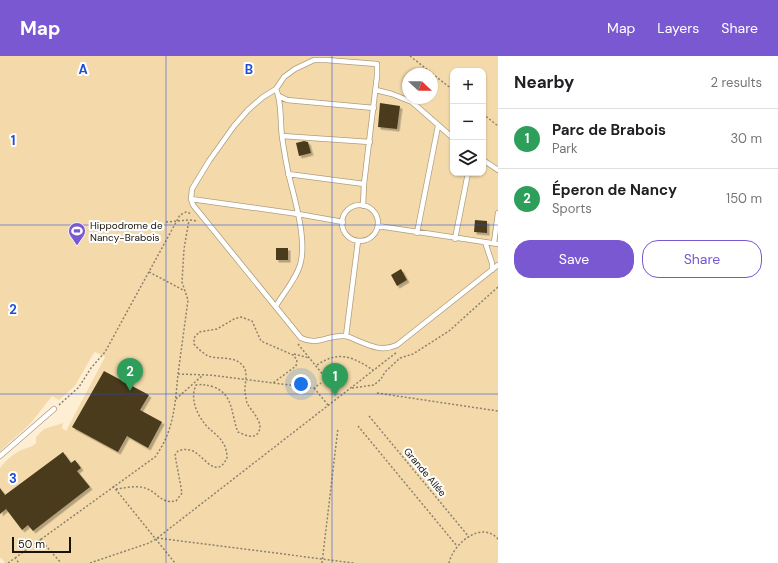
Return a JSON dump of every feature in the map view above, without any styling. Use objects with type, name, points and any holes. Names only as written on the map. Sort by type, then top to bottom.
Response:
[{"type":"lane","points":[[363,206],[364,184],[376,90],[377,64],[326,60],[314,60],[295,69],[284,77],[276,89],[263,97],[248,110],[234,126],[209,161],[192,189],[191,199],[193,206],[262,292],[276,306],[301,338],[311,342],[346,336],[382,349],[391,348],[397,345],[498,265]]},
{"type":"lane","points":[[276,89],[279,96],[282,136],[288,174],[298,214],[302,248],[301,262],[297,272],[276,306]]},
{"type":"lane","points":[[376,90],[392,94],[412,102],[450,136]]},
{"type":"lane","points":[[279,96],[287,100],[374,108]]},
{"type":"lane","points":[[416,233],[438,126]]},
{"type":"lane","points":[[282,136],[370,142]]},
{"type":"lane","points":[[486,162],[498,170]]},
{"type":"lane","points":[[288,174],[364,184]]},
{"type":"lane","points":[[455,239],[467,176]]},
{"type":"lane","points":[[191,199],[343,222]]},
{"type":"lane","points":[[356,206],[363,206],[368,207],[375,213],[378,226],[373,236],[363,241],[358,241],[348,236],[345,232],[343,222],[345,215],[350,209],[356,206]]},
{"type":"lane","points":[[378,226],[455,239],[496,244],[498,213]]},
{"type":"lane","points":[[346,336],[358,241]]},
{"type":"lane","points":[[485,242],[492,263],[492,270]]},
{"type":"lane","points":[[0,456],[54,409]]},
{"type":"path","points":[[410,56],[450,88]]},
{"type":"path","points":[[486,116],[498,126]]},
{"type":"path","points":[[54,409],[79,387],[91,368],[105,352],[176,221],[180,215],[186,212],[192,213],[198,221],[189,220],[176,221],[166,222]]},
{"type":"path","points":[[8,563],[148,462],[160,450],[169,432],[176,399],[188,300],[188,295],[182,282],[184,249],[189,220]]},
{"type":"path","points":[[149,272],[185,291]]},
{"type":"path","points":[[350,388],[374,384],[382,379],[385,372],[400,358],[413,354],[448,331],[498,287]]},
{"type":"path","points":[[196,385],[204,384],[212,386],[227,396],[232,406],[234,423],[238,432],[249,436],[255,436],[260,428],[257,419],[247,403],[245,392],[246,379],[243,366],[236,360],[208,356],[197,348],[193,341],[196,335],[204,330],[218,329],[234,319],[242,317],[252,322],[261,341],[290,353],[311,358]]},
{"type":"path","points":[[296,341],[324,376]]},
{"type":"path","points":[[274,383],[296,366],[297,360],[290,353]]},
{"type":"path","points":[[317,366],[327,359],[337,356],[357,360],[373,370]]},
{"type":"path","points":[[178,374],[246,379],[314,388],[329,406]]},
{"type":"path","points":[[176,399],[203,375]]},
{"type":"path","points":[[116,490],[139,487],[146,488],[166,501],[176,501],[182,493],[175,455],[178,451],[186,449],[192,451],[198,454],[206,463],[214,467],[220,467],[224,464],[227,458],[223,443],[204,423],[194,403],[193,394],[199,378]]},
{"type":"path","points":[[314,388],[320,383]]},
{"type":"path","points":[[377,393],[498,411]]},
{"type":"path","points":[[90,563],[149,543],[157,538],[319,413]]},
{"type":"path","name":"Grande Allée","points":[[369,416],[469,537]]},
{"type":"path","points":[[358,426],[457,546]]},
{"type":"path","points":[[322,563],[338,428]]},
{"type":"path","points":[[113,486],[157,538],[175,563]]},
{"type":"path","points":[[449,563],[450,558],[457,546],[475,533],[491,533],[498,539]]},
{"type":"path","points":[[157,538],[354,563]]},
{"type":"path","points":[[40,539],[61,563]]},
{"type":"path","points":[[15,558],[19,563]]},
{"type":"shaded area","points":[[0,56],[498,56],[498,563],[5,563],[1,558],[0,559],[0,468],[14,454],[35,444],[36,437],[44,429],[63,423],[62,428],[66,431],[105,357],[95,352],[75,386],[59,400],[52,396],[31,423],[0,451]]},
{"type":"building","points":[[380,103],[400,106],[397,129],[378,127]]},
{"type":"building","points":[[304,141],[308,142],[311,153],[299,156],[296,143]]},
{"type":"building","points":[[475,220],[487,221],[487,233],[474,232]]},
{"type":"building","points":[[276,248],[288,248],[288,260],[276,260]]},
{"type":"building","points":[[401,269],[407,280],[397,286],[391,275]]},
{"type":"building","points":[[104,371],[149,395],[140,410],[162,422],[148,448],[127,436],[118,452],[72,427]]},
{"type":"building","points":[[63,452],[71,463],[75,460],[81,468],[77,471],[90,487],[33,531],[28,525],[22,530],[6,509],[0,514],[0,488],[5,495]]},
{"type":"place","name":"Hippodrome de Nancy-Brabois","points":[[77,246]]},
{"type":"place","name":"Éperon de Nancy","points":[[130,391]]},
{"type":"place","name":"Parc de Brabois","points":[[335,396]]}]
